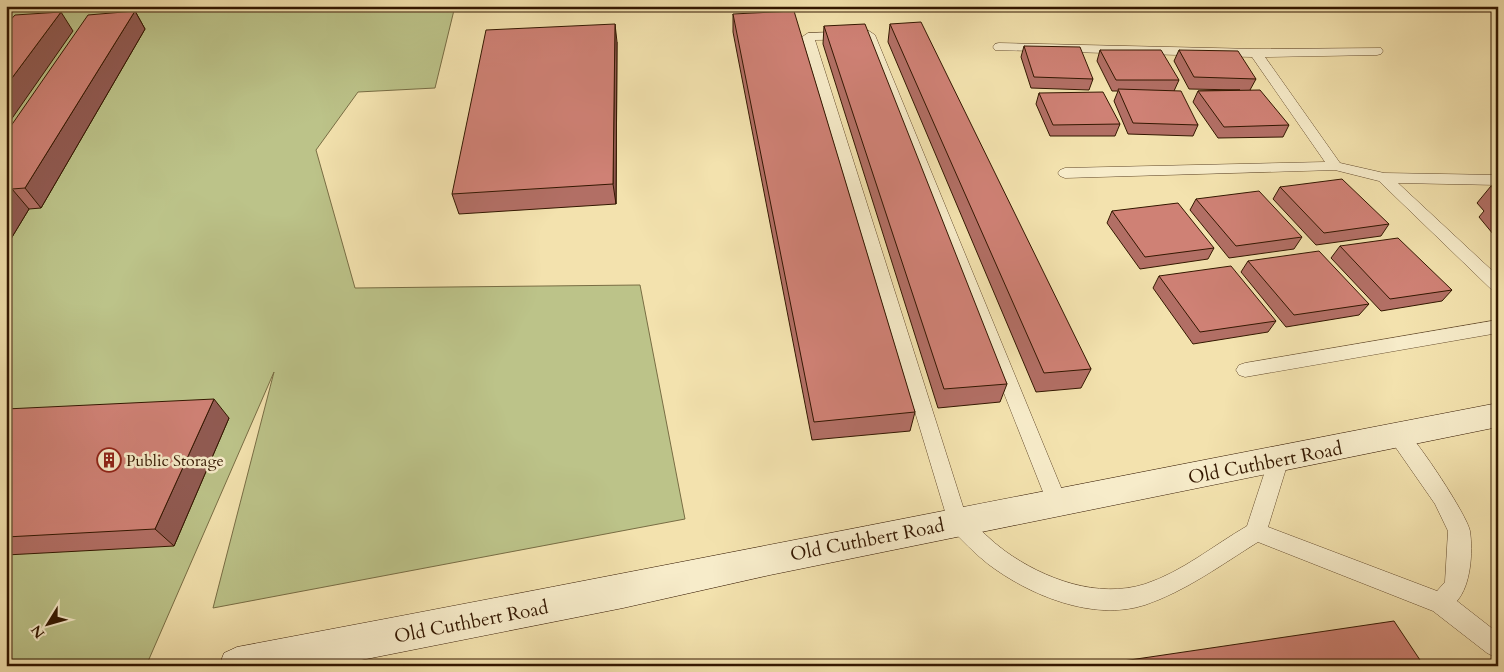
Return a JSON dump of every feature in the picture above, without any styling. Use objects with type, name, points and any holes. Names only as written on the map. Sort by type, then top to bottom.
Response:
[{"type":"street","name":"Old Cuthbert Road","points":[[237,666],[623,591],[957,521],[1498,415]]},
{"type":"lane","points":[[1057,502],[869,35],[808,37],[957,521],[1002,562],[1040,582],[1076,595],[1110,600],[1142,596],[1170,583],[1256,532],[1279,459]]},
{"type":"lane","points":[[999,47],[1256,53],[1377,51]]},
{"type":"lane","points":[[1256,53],[1335,166]]},
{"type":"lane","points":[[1065,173],[1335,166],[1384,178],[1498,180]]},
{"type":"lane","points":[[1384,178],[1498,286]]},
{"type":"lane","points":[[1245,370],[1498,326]]},
{"type":"lane","points":[[1397,435],[1428,477],[1459,530],[1459,559],[1456,586],[1440,603]]},
{"type":"lane","points":[[1256,532],[1440,603],[1495,645]]},
{"type":"green space","points":[[6,6],[455,6],[435,88],[358,92],[316,150],[355,288],[640,285],[685,519],[213,608],[274,372],[146,666],[6,666]]},
{"type":"building","points":[[135,11],[25,188],[12,189],[6,199],[6,133],[88,15]]},
{"type":"building","points":[[794,11],[915,412],[814,422],[733,14]]},
{"type":"building","points":[[61,12],[6,86],[6,25],[15,15]]},
{"type":"building","points":[[921,22],[1091,369],[1044,373],[890,24]]},
{"type":"building","points":[[615,24],[613,184],[452,194],[486,30]]},
{"type":"building","points":[[865,24],[1007,384],[944,389],[824,26]]},
{"type":"building","points":[[1024,46],[1080,47],[1093,79],[1034,77]]},
{"type":"building","points":[[1100,50],[1161,50],[1179,80],[1116,80]]},
{"type":"building","points":[[1179,50],[1238,51],[1256,79],[1194,77]]},
{"type":"building","points":[[1118,89],[1181,91],[1198,125],[1133,123]]},
{"type":"building","points":[[1260,90],[1289,125],[1224,127],[1198,91]]},
{"type":"building","points":[[1103,92],[1120,124],[1053,125],[1039,93]]},
{"type":"building","points":[[1342,179],[1389,224],[1324,233],[1280,187]]},
{"type":"building","points":[[1491,186],[1498,187],[1498,195]]},
{"type":"building","points":[[1259,191],[1302,237],[1236,246],[1196,199]]},
{"type":"building","points":[[1178,203],[1214,248],[1145,257],[1112,211]]},
{"type":"building","points":[[1398,238],[1452,290],[1390,299],[1340,246]]},
{"type":"building","points":[[1319,251],[1369,304],[1294,315],[1248,261]]},
{"type":"building","points":[[1231,266],[1276,321],[1200,332],[1159,276]]},
{"type":"building","name":"Public Storage","points":[[214,399],[155,529],[6,537],[6,409]]},
{"type":"building","points":[[1394,621],[1424,666],[1089,666]]},
{"type":"place","name":"Public Storage","points":[[109,460]]}]
